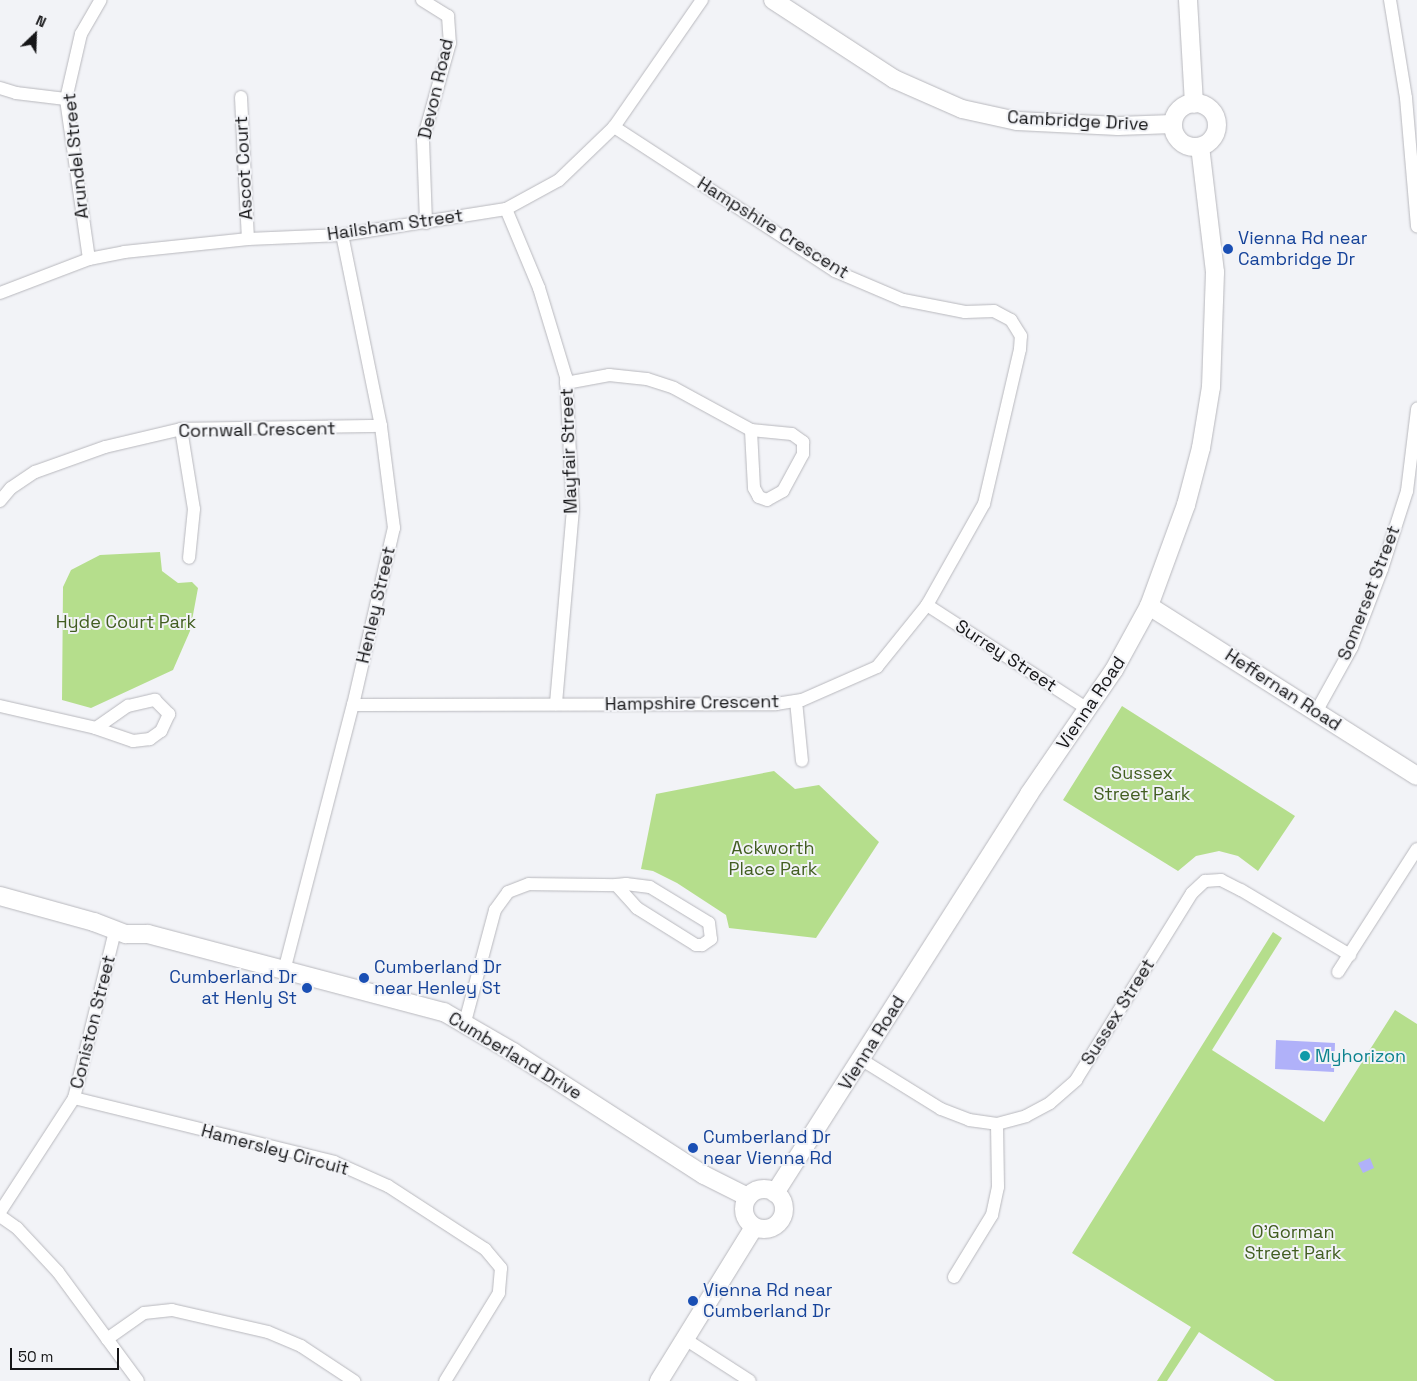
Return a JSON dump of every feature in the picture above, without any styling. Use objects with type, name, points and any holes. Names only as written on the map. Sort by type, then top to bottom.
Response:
[{"type":"main road","name":"Cambridge Drive","points":[[773,0],[894,79],[962,109],[1017,121],[1118,126],[1173,124]]},
{"type":"main road","points":[[1188,0],[1194,104]]},
{"type":"main road","points":[[1194,104],[1207,108],[1216,119],[1212,139],[1200,147],[1181,142],[1173,124],[1182,108],[1194,104]]},
{"type":"main road","name":"Vienna Road","points":[[775,1193],[1086,708],[1114,670],[1149,606],[1186,505],[1201,448],[1211,387],[1215,272],[1200,147]]},
{"type":"main road","name":"Heffernan Road","points":[[1149,606],[1180,623],[1417,776]]},
{"type":"main road","name":"Cumberland Drive","points":[[0,896],[94,922],[115,931],[148,934],[414,1004],[466,1022],[704,1175],[748,1197]]},
{"type":"main road","points":[[758,1190],[775,1193],[783,1203],[783,1217],[767,1229],[754,1227],[745,1217],[748,1197],[758,1190]]},
{"type":"main road","points":[[659,1381],[754,1227]]},
{"type":"street","name":"Arundel Street","points":[[88,259],[66,99],[80,34],[101,0]]},
{"type":"street","name":"Devon Road","points":[[422,0],[448,16],[450,43],[423,140],[426,223]]},
{"type":"street","points":[[1390,0],[1406,98],[1417,227]]},
{"type":"street","name":"Hailsham Street","points":[[0,293],[88,259],[124,252],[248,239],[342,234],[426,223],[506,209],[559,180],[614,127],[700,2]]},
{"type":"street","points":[[0,88],[16,93],[66,99]]},
{"type":"street","name":"Ascot Court","points":[[241,97],[248,239]]},
{"type":"street","name":"Hampshire Crescent","points":[[353,705],[776,704],[796,701],[877,667],[927,604],[984,504],[1022,336],[1011,320],[994,311],[965,312],[903,300],[835,270],[614,127]]},
{"type":"street","name":"Mayfair Street","points":[[506,209],[539,288],[566,382],[573,509],[556,704]]},
{"type":"street","name":"Henley Street","points":[[284,971],[353,705],[394,528],[381,426],[342,234]]},
{"type":"street","points":[[566,382],[609,374],[647,379],[674,388],[751,430],[792,434],[803,442],[802,454],[783,492],[767,500],[759,496],[754,488],[751,430]]},
{"type":"street","name":"Somerset Street","points":[[1316,712],[1352,647],[1412,491],[1417,409]]},
{"type":"street","name":"Cornwall Crescent","points":[[0,501],[12,488],[35,472],[105,446],[181,429],[381,426]]},
{"type":"street","points":[[181,429],[194,509],[189,558]]},
{"type":"street","name":"Surrey Street","points":[[927,604],[1086,708]]},
{"type":"street","points":[[0,706],[96,728],[133,741],[150,739],[161,731],[169,714],[155,700],[141,701],[128,706],[96,728]]},
{"type":"street","points":[[796,701],[802,761]]},
{"type":"street","points":[[1338,972],[1350,956],[1417,848]]},
{"type":"street","name":"Sussex Street","points":[[862,1060],[941,1109],[969,1120],[997,1124],[1026,1116],[1050,1104],[1076,1080],[1192,893],[1205,881],[1221,880],[1241,890],[1350,956]]},
{"type":"street","points":[[466,1022],[495,910],[508,892],[529,884],[616,885],[650,886],[709,923],[712,940],[702,946],[696,945],[636,908],[616,885]]},
{"type":"street","name":"Coniston Street","points":[[0,1212],[74,1098],[115,931]]},
{"type":"street","name":"Hamersley Circuit","points":[[74,1098],[334,1162],[388,1186],[485,1249],[501,1268],[499,1293],[445,1381]]},
{"type":"street","points":[[954,1277],[992,1215],[998,1187],[997,1124]]},
{"type":"street","points":[[0,1216],[39,1250],[138,1381]]},
{"type":"street","points":[[107,1339],[144,1313],[172,1310],[268,1332],[301,1346],[354,1381]]},
{"type":"street","points":[[685,1340],[750,1381]]},
{"type":"green space","name":"Hyde Court Park","points":[[160,552],[162,571],[178,583],[192,582],[198,588],[190,631],[173,670],[91,708],[62,700],[63,587],[71,570],[100,555]]},
{"type":"green space","name":"Sussex Street Park","points":[[1122,706],[1295,816],[1258,871],[1238,856],[1219,851],[1196,856],[1178,871],[1063,800]]},
{"type":"green space","name":"Ackworth Place Park","points":[[774,771],[795,789],[819,785],[879,842],[816,938],[729,928],[726,915],[677,883],[653,871],[641,869],[656,794]]},
{"type":"green space","name":"O'Gorman Street Park","points":[[1273,932],[1282,938],[1212,1050],[1324,1122],[1395,1010],[1417,1024],[1417,1381],[1275,1381],[1199,1332],[1167,1381],[1157,1381],[1191,1327],[1072,1253]]},
{"type":"building","name":"Myhorizon","points":[[1276,1040],[1335,1043],[1334,1072],[1275,1069]]},
{"type":"building","points":[[1370,1158],[1374,1168],[1363,1173],[1358,1163]]},
{"type":"place","name":"Vienna Rd near Cambridge Dr","points":[[1228,249]]},
{"type":"place","name":"Cumberland Dr near Henley St","points":[[364,978]]},
{"type":"place","name":"Cumberland Dr at Henly St","points":[[307,988]]},
{"type":"place","name":"Myhorizon","points":[[1305,1056]]},
{"type":"place","name":"Cumberland Dr near Vienna Rd","points":[[693,1148]]},
{"type":"place","name":"Vienna Rd near Cumberland Dr","points":[[693,1301]]}]
